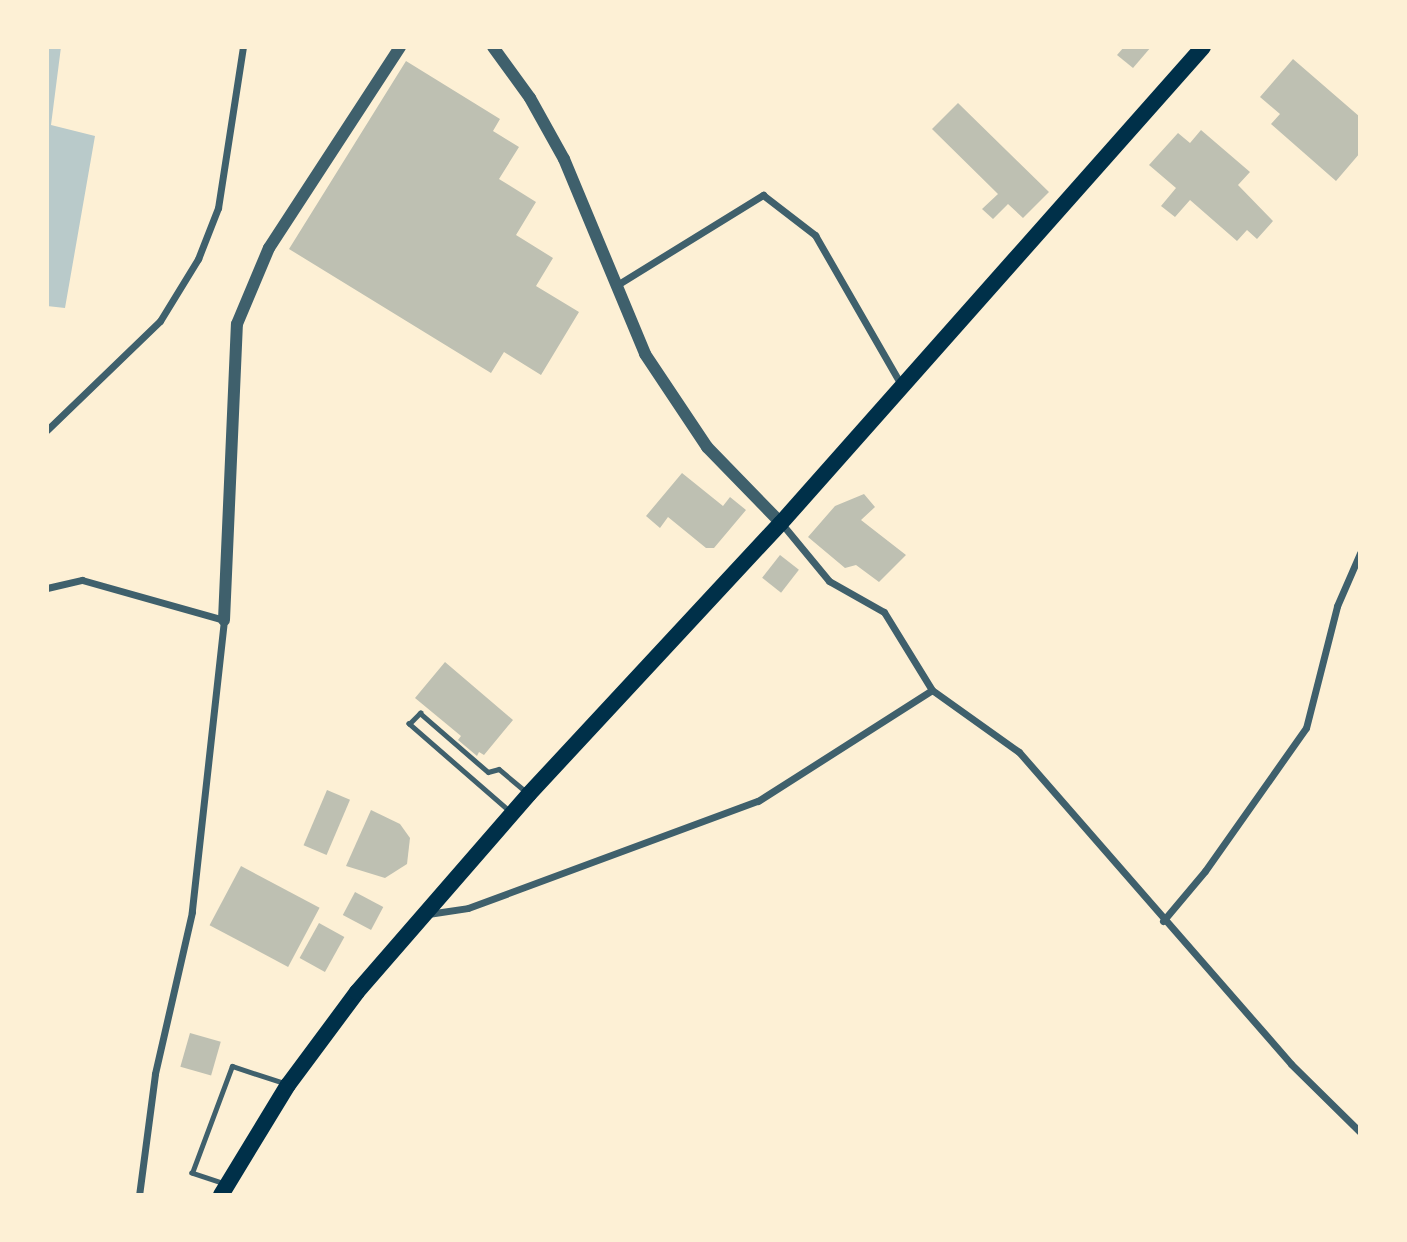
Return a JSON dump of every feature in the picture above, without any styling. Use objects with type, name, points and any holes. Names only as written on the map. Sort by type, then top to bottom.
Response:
[{"type":"highway","points":[[224,1189],[288,1085],[358,992],[529,794],[782,523],[1203,47]]},
{"type":"street","points":[[47,430],[160,321],[198,259],[218,208],[243,47]]},
{"type":"street","points":[[139,1195],[155,1074],[191,912],[224,620],[237,324],[270,248],[400,47]]},
{"type":"street","points":[[493,47],[530,98],[564,159],[645,354],[707,447],[782,523],[830,580],[884,612],[932,690],[1019,752],[1163,921],[1243,1004],[1291,1064],[1360,1132]]},
{"type":"street","points":[[617,285],[763,195],[815,235],[902,386]]},
{"type":"street","points":[[1163,921],[1205,871],[1306,728],[1337,606],[1360,553]]},
{"type":"street","points":[[47,588],[82,580],[224,620]]},
{"type":"street","points":[[428,914],[468,908],[758,801],[932,690]]},
{"type":"lane","points":[[512,814],[409,724],[420,713],[488,772],[499,769],[529,794]]},
{"type":"lane","points":[[224,1189],[192,1173],[232,1066],[288,1085]]},
{"type":"shaded area","points":[[47,47],[61,47],[51,125],[95,136],[65,308],[47,306]]},
{"type":"building","points":[[1124,47],[1151,47],[1133,68],[1117,55]]},
{"type":"building","points":[[1293,59],[1360,117],[1360,153],[1336,181],[1271,124],[1280,114],[1260,97]]},
{"type":"building","points":[[406,61],[500,119],[493,131],[519,147],[499,179],[536,202],[516,235],[553,258],[536,286],[579,312],[541,375],[504,352],[491,373],[289,249]]},
{"type":"building","points":[[958,103],[1049,192],[1023,218],[1008,204],[993,219],[982,209],[998,194],[932,129]]},
{"type":"building","points":[[1201,130],[1250,172],[1238,185],[1273,221],[1257,239],[1247,230],[1237,241],[1190,200],[1175,217],[1161,206],[1176,188],[1149,165],[1178,133],[1190,143]]},
{"type":"building","points":[[682,473],[723,506],[730,497],[746,510],[714,548],[706,548],[668,517],[660,528],[646,516]]},
{"type":"building","points":[[864,494],[875,507],[861,520],[906,555],[879,582],[856,565],[845,568],[808,537],[835,506]]},
{"type":"building","points":[[780,555],[799,570],[781,593],[762,578]]},
{"type":"building","points":[[445,662],[513,720],[484,755],[479,752],[477,756],[458,740],[461,736],[415,698]]},
{"type":"building","points":[[327,790],[350,800],[327,855],[304,845]]},
{"type":"building","points":[[371,810],[400,824],[410,838],[407,864],[385,878],[346,866]]},
{"type":"building","points":[[241,866],[320,908],[288,967],[210,925]]},
{"type":"building","points":[[355,892],[383,907],[371,930],[343,915]]},
{"type":"building","points":[[319,923],[344,937],[325,972],[300,958]]},
{"type":"building","points":[[190,1033],[221,1042],[211,1075],[180,1067]]}]
